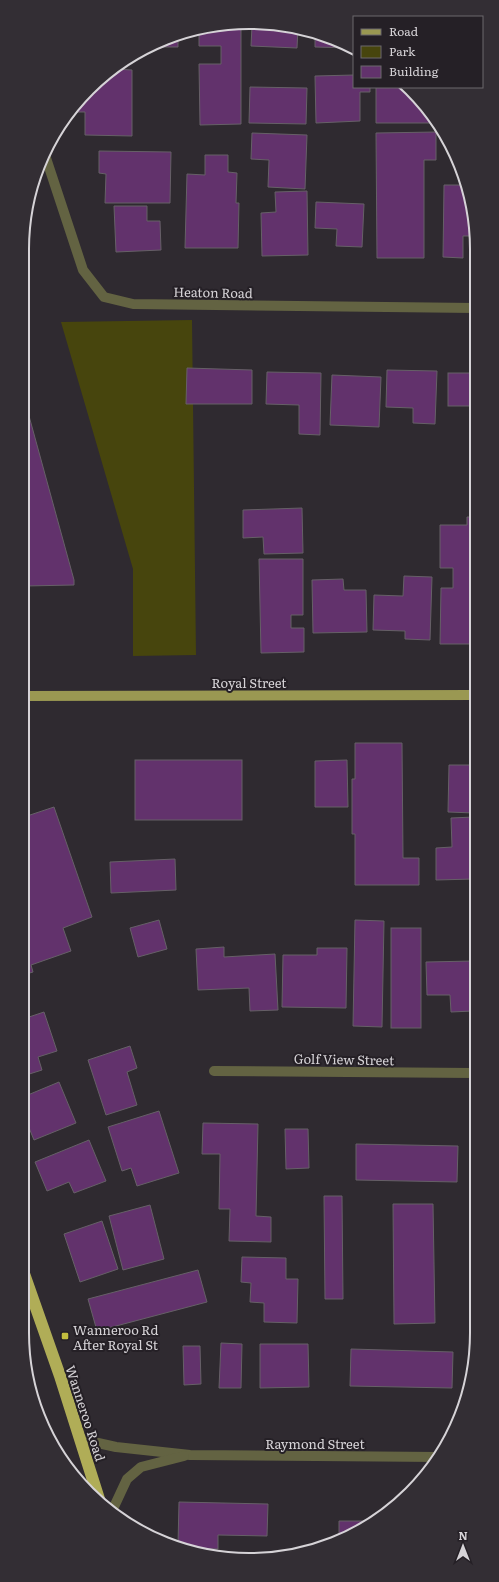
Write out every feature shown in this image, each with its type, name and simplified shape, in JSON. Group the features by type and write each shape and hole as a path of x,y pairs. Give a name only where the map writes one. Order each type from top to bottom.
{"highway":[{"name":"Wanneroo Road","path":"29,1289 98,1492"}],"main road":[{"name":"Royal Street","path":"29,696 470,695"}],"street":[{"name":"Heaton Road","path":"47,162 83,270 104,297 133,304 470,308"},
{"name":"Golf View Street","path":"214,1071 470,1073"},
{"name":"Raymond Street","path":"80,1439 116,1447 190,1455 432,1457"},
{"name":"Raymond Street","path":"114,1506 127,1479 141,1468 190,1455"}],"green space":[{"path":"192,320 196,655 133,656 133,569 61,322"}],"building":[{"path":"241,29 241,124 200,125 199,64 221,64 221,46 199,46 199,35"},
{"path":"252,29 264,29 298,34 297,48 251,46"},
{"path":"315,39 338,48 315,47"},
{"path":"178,41 178,47 163,47"},
{"path":"122,69 132,70 132,136 85,135 85,112 77,112 104,84"},
{"path":"353,75 353,88 370,88 370,92 360,92 360,121 316,123 315,76"},
{"path":"250,87 307,88 306,124 249,123"},
{"path":"376,88 399,88 415,104 430,123 376,123"},
{"path":"436,132 436,160 424,160 424,258 377,258 376,133"},
{"path":"252,133 307,135 305,189 268,187 269,160 251,159"},
{"path":"99,151 171,152 170,203 105,203 106,174 99,173"},
{"path":"205,155 228,155 228,172 237,173 236,203 239,203 238,248 185,248 187,174 205,175"},
{"path":"444,185 460,185 466,206 470,236 463,236 463,258 443,257"},
{"path":"307,191 308,255 262,256 261,213 276,212 275,192"},
{"path":"316,202 364,204 362,247 336,246 337,229 315,228"},
{"path":"114,206 147,206 147,221 160,221 161,250 116,252"},
{"path":"187,368 252,370 252,404 186,404"},
{"path":"387,370 437,371 435,424 413,423 413,408 386,407"},
{"path":"267,372 321,373 320,435 299,434 299,405 266,404"},
{"path":"448,373 470,373 470,406 448,406"},
{"path":"332,375 381,377 379,427 330,425"},
{"path":"29,416 74,580 74,585 29,586"},
{"path":"302,508 303,553 264,554 263,537 243,538 243,510"},
{"path":"467,517 470,517 470,644 440,644 441,588 453,588 453,568 440,568 440,525 467,525"},
{"path":"259,559 303,559 303,615 291,615 291,628 304,628 304,652 261,653"},
{"path":"404,576 432,577 430,640 405,639 405,631 373,630 374,595 403,596"},
{"path":"343,579 344,590 366,590 367,632 313,633 312,580"},
{"path":"355,743 402,743 403,858 419,858 419,885 355,885 355,834 352,834 352,779 355,779"},
{"path":"135,760 242,760 242,820 135,820"},
{"path":"347,760 348,807 315,807 315,761"},
{"path":"449,765 470,765 470,813 448,812"},
{"path":"54,807 92,917 63,928 71,951 31,965 33,972 29,973 29,815"},
{"path":"470,817 470,879 436,880 436,848 452,847 451,818"},
{"path":"175,859 176,890 111,893 110,862"},
{"path":"159,920 167,949 138,957 130,928"},
{"path":"355,920 384,921 382,1027 353,1026"},
{"path":"391,928 421,928 421,1028 391,1028"},
{"path":"224,947 224,957 275,954 278,1010 250,1011 249,988 198,990 196,949"},
{"path":"317,948 347,948 346,1008 282,1007 283,955 317,955"},
{"path":"470,961 470,1011 451,1012 450,995 427,995 426,962"},
{"path":"44,1012 57,1051 38,1057 42,1070 29,1074 29,1017"},
{"path":"130,1046 137,1068 127,1072 137,1105 106,1115 88,1060"},
{"path":"59,1082 76,1123 34,1140 29,1128 29,1094"},
{"path":"159,1111 179,1173 137,1186 131,1168 122,1171 108,1127"},
{"path":"203,1123 258,1124 256,1216 271,1217 271,1242 229,1241 230,1209 219,1209 220,1154 202,1154"},
{"path":"285,1129 308,1129 309,1168 286,1169"},
{"path":"89,1140 106,1181 74,1193 69,1182 47,1191 35,1162"},
{"path":"356,1144 458,1146 457,1182 356,1180"},
{"path":"324,1196 342,1196 343,1299 325,1299"},
{"path":"393,1204 433,1204 435,1323 394,1324"},
{"path":"150,1205 164,1259 123,1270 109,1216"},
{"path":"102,1221 118,1269 80,1282 64,1234"},
{"path":"242,1257 286,1258 286,1279 298,1279 297,1323 264,1322 264,1303 250,1302 251,1283 241,1282"},
{"path":"198,1270 207,1302 97,1331 88,1299"},
{"path":"221,1343 242,1344 241,1388 219,1388"},
{"path":"260,1344 308,1344 309,1387 260,1388"},
{"path":"183,1346 200,1346 201,1384 184,1385"},
{"path":"351,1349 453,1352 452,1388 350,1386"},
{"path":"179,1502 268,1504 267,1536 218,1535 218,1549 206,1549 178,1541"},
{"path":"339,1521 363,1521 347,1530 339,1534"}],"place":[{"name":"Wanneroo Rd After Royal St","path":"65,1336"}]}
